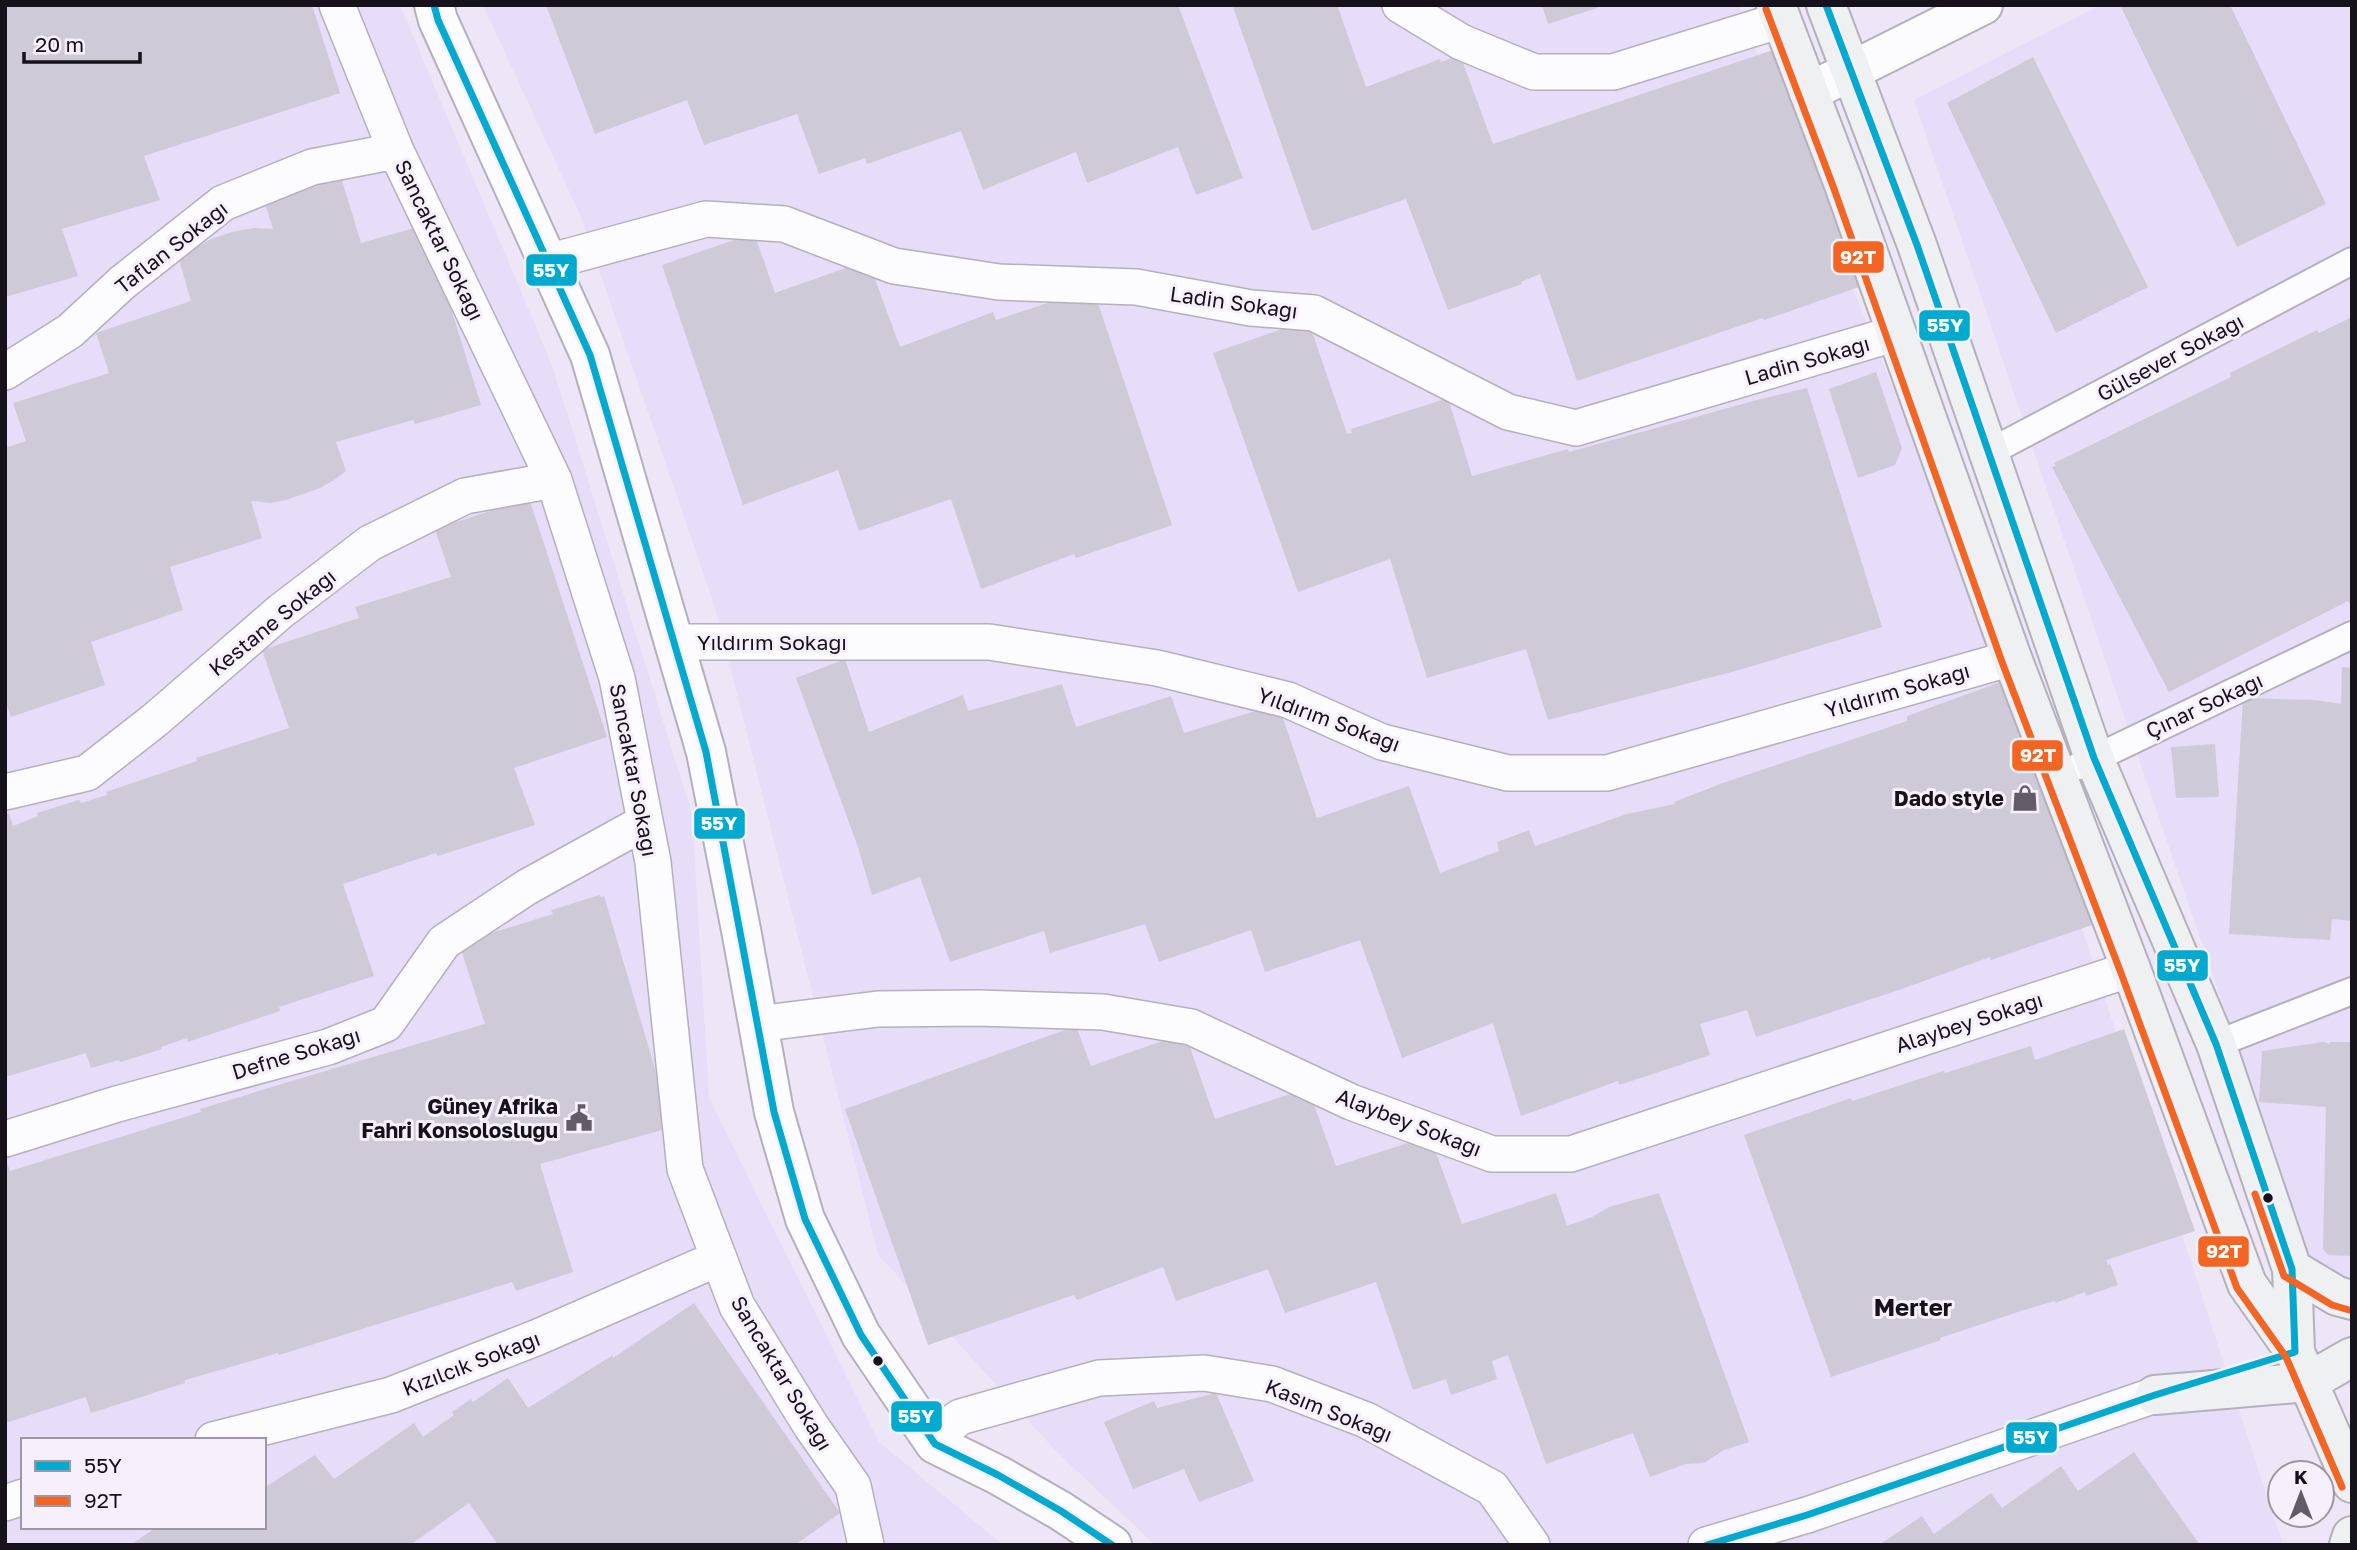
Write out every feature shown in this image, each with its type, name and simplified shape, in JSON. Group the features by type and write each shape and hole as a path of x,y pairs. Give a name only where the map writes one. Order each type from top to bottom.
{"main road":[{"path":"1826,5 1917,245 2094,758 2216,1044 2292,1269 2301,1367"},
{"path":"1779,13 1897,333 2011,658 2131,969 2247,1284 2301,1367 2352,1483"},
{"path":"2292,1269 2337,1296 2352,1300"},
{"path":"2155,1395 2352,1357"},
{"path":"2349,1545 2352,1536"}],"street":[{"name":"Sancaktar Sokağı","path":"337,5 396,151 554,480 617,678 653,862 685,1169 737,1306 811,1426 853,1486 866,1545"},
{"path":"434,5 438,20 590,355 706,752 774,1112 805,1219 861,1335 935,1444 998,1475 1061,1511 1112,1545"},
{"path":"1400,5 1461,41 1534,72 1613,72 1779,13"},
{"path":"1809,92 1983,5"},
{"name":"Taflan Sokağı","path":"5,372 70,331 123,282 223,204 312,167 396,151"},
{"name":"Ladin Sokağı","path":"548,261 706,219 784,224 894,266 999,282 1136,287 1251,308 1314,313 1508,412 1576,428 1897,333"},
{"name":"Gülsever Sokağı","path":"1988,453 2352,261"},
{"name":"Kestane Sokağı","path":"5,792 87,773 155,720 281,611 370,543 465,496 554,480"},
{"name":"Çınar Sokağı","path":"2057,777 2352,635"},
{"name":"Yıldırım Sokağı","path":"673,642 989,642 1157,668 1288,700 1382,742 1508,773 1607,773 2011,658"},
{"name":"Defne Sokağı","path":"5,1139 117,1104 328,1047 386,1024 444,942 527,887 645,822"},
{"name":"Alaybey Sokağı","path":"757,1024 878,1009 978,1008 1103,1012 1191,1027 1351,1102 1492,1154 1571,1154 2131,969"},
{"path":"2216,1044 2352,991"},
{"name":"Kızılcık Sokağı","path":"221,1438 391,1395 538,1337 719,1258"},
{"name":"Kasım Sokağı","path":"935,1444 944,1429 960,1417 1099,1378 1204,1373 1272,1384 1366,1420 1492,1488 1532,1545"},
{"path":"1706,1545 1807,1515 2155,1395"}],"shaded area":[{"path":"5,5 400,5 552,365 692,814 709,1098 879,1442 1003,1545 5,1545"},
{"path":"483,5 1738,5 1960,554 2266,1493 2266,1529 2278,1529 2283,1545 1155,1545 1055,1450 878,1254 715,607 581,217"},
{"path":"2101,5 2352,5 2352,1285 2310,1260 1914,100"}],"building":[{"path":"5,5 312,5 340,93 144,156 160,200 62,229 78,276 5,297"},
{"path":"546,5 1178,5 1243,178 1196,195 1178,147 1087,183 1076,152 983,190 961,131 867,164 865,158 819,174 797,114 704,145 687,100 595,134"},
{"path":"1337,5 1366,87 1440,59 1441,62 1460,55 1493,144 1773,50 1859,287 1577,381 1540,274 1521,282 1522,284 1448,310 1406,199 1312,231 1233,7"},
{"path":"1542,5 1596,5 1597,8 1548,24"},
{"path":"2120,5 2230,5 2326,204 2237,247"},
{"path":"2033,57 2148,287 2056,333 1947,103"},
{"path":"341,177 361,243 425,225 481,405 415,424 413,420 336,442 346,471 334,480 286,500 271,503 251,501 262,538 170,567 183,610 91,642 105,685 11,717 5,700 5,448 26,441 13,403 109,373 96,333 191,301 179,260 182,256 211,239 232,232 254,228 273,229 264,200"},
{"path":"754,233 775,293 854,265 869,263 900,347 993,312 996,320 1093,288 1172,525 1076,558 1074,554 981,589 951,499 859,531 838,470 743,505 662,265"},
{"path":"2352,317 2352,608 2348,601 2169,692 2052,467 2056,466 2054,463 2231,377 2230,373 2317,330 2319,333"},
{"path":"1308,320 1347,434 1352,433 1351,429 1448,398 1472,476 1807,388 1882,627 1739,670 1548,720 1526,649 1427,678 1390,559 1298,592 1213,353"},
{"path":"1876,372 1902,448 1895,465 1858,478 1829,389"},
{"path":"529,498 607,737 514,768 535,825 438,856 436,853 343,884 374,976 279,1007 280,1011 188,1042 187,1038 120,1062 119,1060 91,1068 86,1053 5,1077 5,815 9,813 13,826 38,816 37,813 79,800 81,803 107,795 106,792 197,761 196,758 289,728 262,650 359,618 355,607 451,577 435,529"},
{"path":"845,659 869,732 963,695 968,711 1062,684 1076,727 1171,696 1184,733 1278,704 1317,818 1409,786 1440,873 1499,851 1497,842 1529,830 1535,846 1627,814 1675,804 1674,802 1720,784 1907,721 1907,716 2006,680 2092,925 1756,1037 1747,1010 1700,1024 1710,1055 1619,1085 1618,1081 1521,1116 1493,1023 1402,1058 1360,940 1265,972 1251,930 1159,962 1145,924 1050,953 1044,931 950,962 920,877 872,895 858,847 796,678"},
{"path":"2342,667 2352,668 2352,921 2332,919 2330,940 2229,934 2243,698 2315,700 2341,704"},
{"path":"2215,744 2219,797 2176,798 2171,747"},
{"path":"604,896 660,1086 658,1087 669,1128 540,1164 573,1272 516,1291 512,1282 279,1355 278,1353 185,1380 185,1383 91,1413 86,1397 5,1423 5,1158 10,1171 201,1112 200,1109 485,1024 459,943 553,914 551,910"},
{"path":"1076,1026 1091,1066 1185,1033 1215,1119 1308,1088 1336,1166 1430,1136 1462,1224 1556,1193 1567,1226 1592,1217 1609,1207 1659,1193 1749,1442 1724,1450 1704,1463 1686,1464 1650,1477 1633,1433 1546,1464 1508,1355 1492,1361 1497,1379 1451,1395 1446,1379 1413,1390 1376,1282 1285,1313 1268,1269 1176,1301 1163,1267 1077,1300 1074,1295 928,1345 845,1109"},
{"path":"2124,1029 2195,1231 2106,1260 2118,1285 2086,1296 2085,1292 2055,1303 2027,1309 1831,1377 1744,1135 1851,1098 1852,1101 2031,1046 2035,1060"},
{"path":"2323,1042 2352,1042 2352,1256 2328,1255 2323,1249 2326,1107 2259,1102 2262,1051"},
{"path":"694,1303 840,1513 795,1545 498,1545 469,1503 410,1545 133,1543 154,1529 266,1529 266,1487 315,1455 334,1479 414,1423 423,1437 454,1415 452,1412 471,1399 473,1402 508,1378 528,1408 613,1355 613,1358"},
{"path":"1216,1393 1254,1481 1199,1502 1184,1469 1133,1489 1104,1422 1154,1401 1157,1408"},
{"path":"2134,1452 2200,1545 1879,1545 1922,1516 1934,1534 1991,1493 2002,1508 2061,1466 2078,1491"}],"transit line":[{"name":"55Y","path":"434,5 438,20 590,355 706,752 774,1112 805,1219 861,1335 935,1444 998,1475 1061,1511 1112,1545"},
{"name":"55Y","path":"1707,1545 1807,1515 2155,1395 2295,1352 2292,1269 2216,1044 2094,758 1917,245 1826,5"},
{"name":"92T","path":"1766,9 1833,186 2002,662 2121,973 2237,1288 2286,1357 2342,1487"},
{"name":"92T","path":"2255,1194 2284,1276 2332,1305 2349,1310"}],"place":[{"name":"Dado style","path":"2025,798"},
{"name":"Güney Afrika Fahri Konsolosluğu","path":"579,1118"}],"district":[{"name":"Merter","path":"1913,1306"}]}
